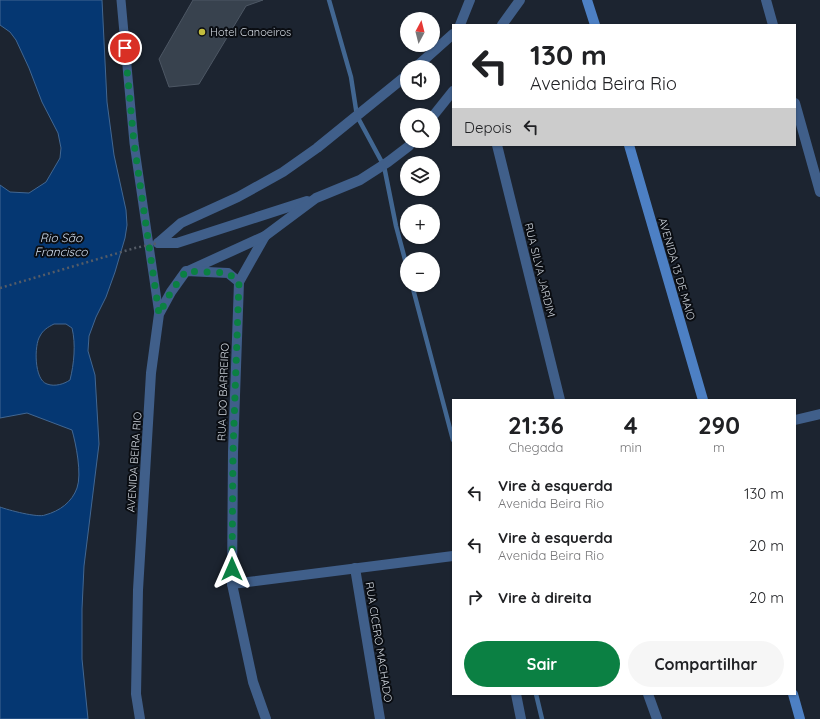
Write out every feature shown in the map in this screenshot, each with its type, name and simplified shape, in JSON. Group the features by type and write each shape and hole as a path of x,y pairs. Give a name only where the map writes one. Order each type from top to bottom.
{"main road":[{"path":"587,0 595,24"},
{"name":"AVENIDA 13 DE MAIO","path":"629,146 703,399"},
{"path":"792,695 800,719"}],"street":[{"path":"460,24 470,0"},
{"path":"503,24 520,0"},
{"path":"766,0 773,24"},
{"path":"424,60 452,35"},
{"path":"158,243 181,223 238,197 283,172 317,148 400,80"},
{"path":"439,108 452,92"},
{"path":"796,107 820,192"},
{"name":"RUA SILVA JARDIM","path":"497,146 560,399"},
{"path":"158,243 177,243 316,198 360,180 404,148"},
{"path":"186,271 265,236 316,198"},
{"name":"RUA DO BARREIRO","path":"265,236 239,282 233,452 232,584 253,682 266,719"},
{"name":"AVENIDA BEIRA RIO","path":"140,719 136,694 138,590 151,373 159,314 171,292 186,271"},
{"path":"186,271 228,273 239,282"},
{"path":"796,420 820,414"},
{"path":"232,584 452,556"},
{"name":"RUA CICERO MACHADO","path":"355,568 380,719"},
{"path":"516,695 521,719"},
{"path":"648,695 657,719"}],"lane":[{"path":"120,0 134,143 159,314"}],"path":[{"path":"0,288 136,248 158,243"}],"water":[{"name":"Rio São Francisco","path":"0,0 102,0 107,102 114,155 126,210 127,225 125,238 115,272 89,336 88,351 95,375 99,444 84,566 82,609 82,659 88,719 0,719 0,507 16,512 41,516 60,508 69,502 75,493 78,482 79,467 72,430 27,413 0,418 0,185 10,192 29,193 46,182 60,158 61,148 58,133 42,102 16,40 10,32 0,25","holes":["54,324 66,324 72,328 74,341 70,380 59,385 47,384 43,381 37,369 36,354 38,340 43,332 50,326"]}],"building":[{"name":"Hotel Canoeiros","path":"193,0 263,0 246,6 199,84 169,87 159,59"}],"waterway":[{"path":"329,0 351,77 357,116 384,166 396,226 403,252"},
{"path":"414,292 452,436"},
{"path":"536,695 542,719"}],"place":[{"name":"Hotel Canoeiros","path":"202,32"}],"route":[{"path":"125,48 134,143 159,314 171,292 186,271 228,273 239,282 233,452 232,569"}]}
